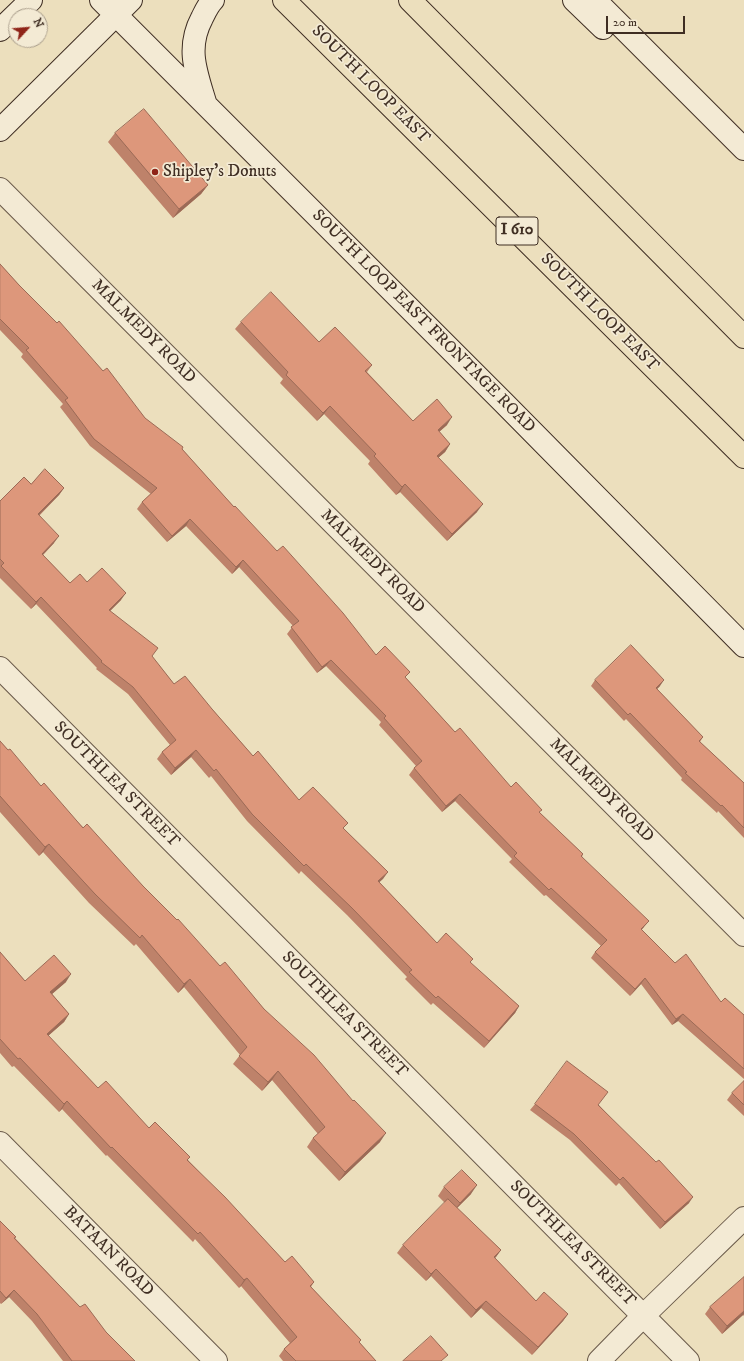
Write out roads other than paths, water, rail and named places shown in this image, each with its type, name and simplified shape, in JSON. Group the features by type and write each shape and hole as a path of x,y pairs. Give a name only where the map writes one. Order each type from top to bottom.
{"highway":[{"path":"410,0 744,337"},
{"name":"SOUTH LOOP EAST","path":"288,3 744,457"}],"street":[{"path":"0,30 31,0"},
{"path":"206,105 193,61 195,31 209,4 213,0"},
{"path":"574,0 600,26 650,56"},
{"path":"595,0 744,149"},
{"path":"0,130 116,5"},
{"name":"SOUTH LOOP EAST FRONTAGE ROAD","path":"116,5 206,105 744,646"},
{"name":"MALMEDY ROAD","path":"0,189 744,935"},
{"name":"SOUTHLEA STREET","path":"0,668 688,1361"},
{"name":"BATAAN ROAD","path":"0,1144 216,1361"},
{"path":"599,1361 744,1218"}],"place":[{"name":"Shipley's Donuts","path":"155,172"}]}
